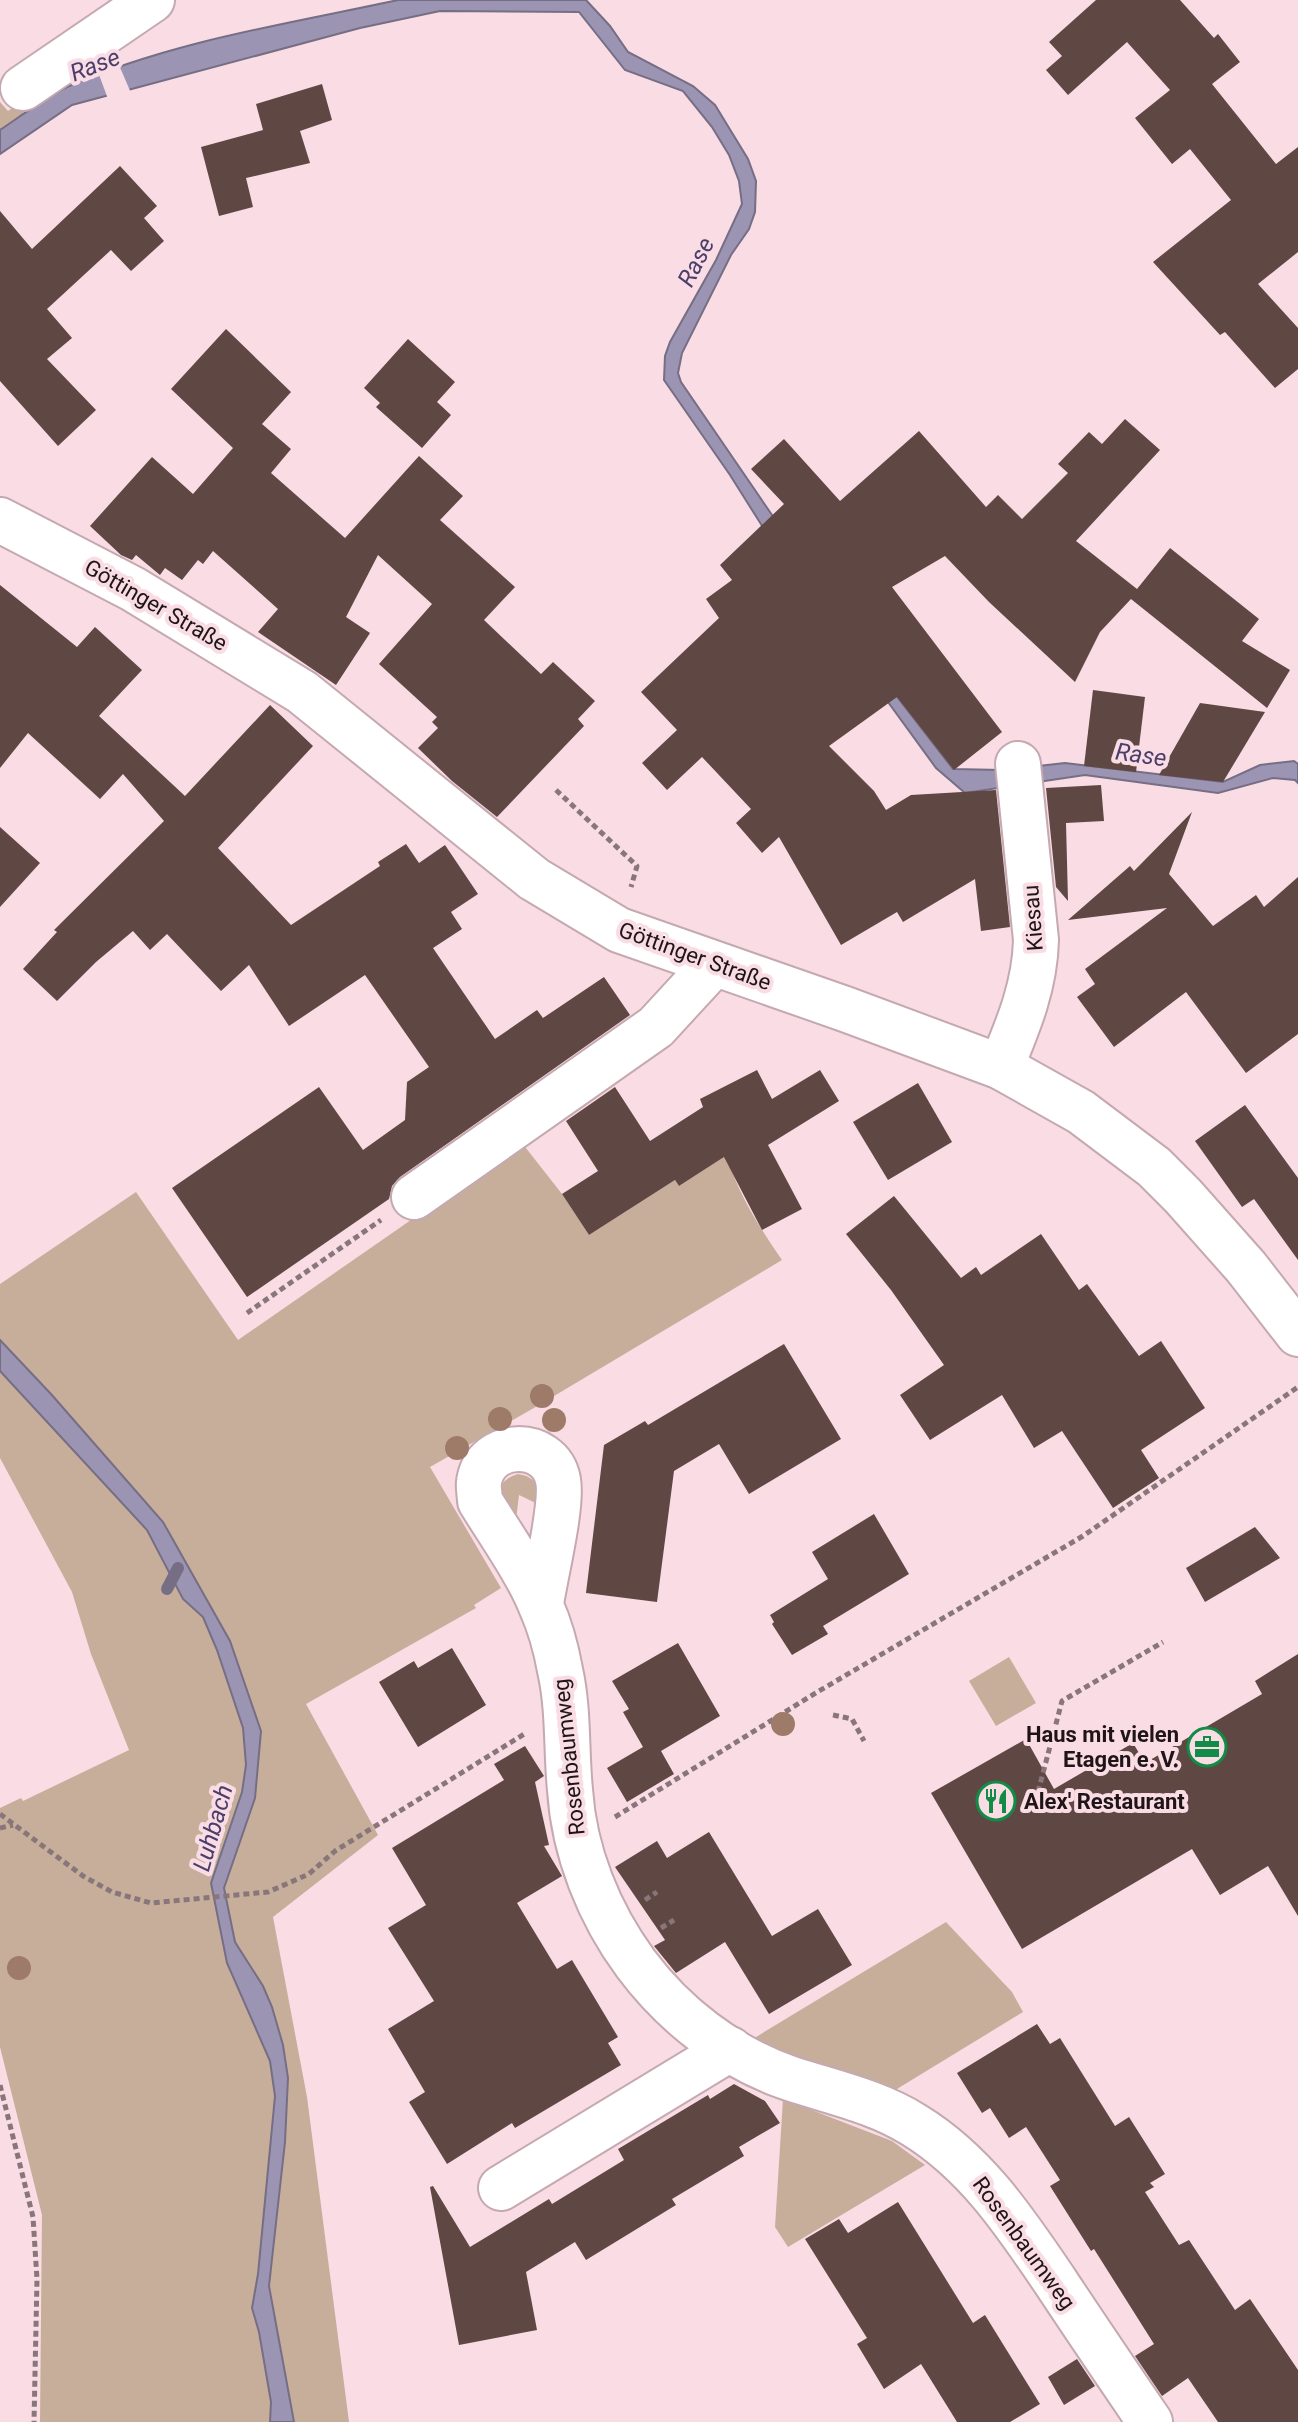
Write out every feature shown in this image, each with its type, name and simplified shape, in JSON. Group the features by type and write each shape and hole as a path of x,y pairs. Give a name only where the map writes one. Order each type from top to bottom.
{"street":[{"path":"23,88 152,0"},
{"name":"Göttinger Straße","path":"0,520 133,589 302,692 534,879 619,930 1001,1067 1081,1112 1154,1167 1246,1267 1298,1334"},
{"name":"Kiesau","path":"1001,1067 1024,1011 1036,963 1020,777"},
{"path":"414,1197 656,1027 714,964"},
{"name":"Rosenbaumweg","path":"541,1604 560,1666 568,1722 570,1792 577,1841 584,1867 602,1906 634,1962 686,2020 753,2063 884,2109 941,2144 997,2198 1150,2422"},
{"path":"501,2188 730,2049"}],"path":[{"path":"556,790 637,866 619,930"},
{"path":"247,1313 414,1197"},
{"path":"577,1841 819,1691 1083,1536 1298,1387"},
{"path":"1038,1792 1062,1701 1163,1642"},
{"path":"833,1715 852,1719 864,1741"},
{"path":"0,1814 83,1876 112,1892 151,1903 268,1892 309,1874 335,1851 542,1723 568,1722"},
{"path":"0,1828 13,1825"},
{"path":"0,2085 33,2217 37,2279 34,2422"}],"shaded area":[{"path":"398,0 586,0 628,52 693,86 715,105 748,159 756,181 755,212 749,229 731,255 682,353 678,373 681,382 891,689 953,769 1002,770 1065,763 1223,782 1260,765 1294,761 1298,764 1298,783 1273,778 1218,793 1085,775 965,793 936,768 776,548 664,380 665,356 670,342 716,260 742,204 739,181 729,155 712,127 683,91 625,70 579,12 440,11 360,28 72,105 0,154 0,130 58,91 107,71 230,35"},
{"path":"0,102 8,111 18,104 24,114 0,130"},
{"path":"522,1143 589,1235 675,1180 679,1186 727,1155 743,1196 782,1260 430,1467 501,1588 474,1605 476,1608 306,1704 378,1835 273,1917 307,2097 349,2422 40,2422 42,2215 0,2047 0,1808 21,1798 23,1801 129,1750 91,1654 72,1592 0,1458 0,1284 136,1192 238,1340"},
{"path":"0,1340 163,1522 230,1641 261,1731 255,1798 224,1888 235,1942 263,1986 272,2007 288,2078 285,2142 269,2286 294,2422 270,2422 271,2402 252,2308 275,2096 270,2061 227,1963 211,1883 242,1792 246,1765 243,1728 203,1617 183,1599 147,1530 0,1371"},
{"path":"518,1474 534,1481 544,1507 519,1495 515,1528 537,1542 534,1554 497,1507 501,1486"},
{"path":"1009,1657 1036,1703 996,1726 969,1681"},
{"path":"946,1922 1012,1992 1023,2012 892,2092 792,2058 751,2040"},
{"path":"783,2099 892,2141 925,2165 788,2247 775,2227"}],"pier":[{"path":"119,65 131,93 108,99 98,72"}],"building":[{"path":"1096,0 1180,0 1214,38 1218,34 1240,62 1212,84 1276,164 1298,147 1298,252 1258,284 1298,328 1298,369 1275,388 1225,332 1220,335 1153,262 1231,200 1190,149 1172,164 1135,118 1170,90 1127,42 1068,95 1046,70 1062,56 1049,42"},
{"path":"322,84 332,120 300,131 310,163 246,178 253,207 219,216 201,147 263,130 256,104"},
{"path":"120,166 157,206 144,218 164,241 131,271 111,250 47,309 72,338 47,359 96,410 58,446 0,381 0,211 32,249"},
{"path":"226,329 291,392 262,424 291,449 271,473 345,538 419,456 463,496 440,520 515,587 484,620 541,674 553,662 595,701 578,719 584,726 497,817 452,781 418,748 438,728 432,722 437,717 379,664 432,604 378,555 346,617 370,633 336,685 258,632 278,609 213,551 203,564 198,560 182,580 165,568 160,575 136,555 132,560 121,555 90,526 152,457 193,494 233,448 171,389"},
{"path":"408,339 455,382 437,402 451,415 422,448 376,407 380,403 364,388"},
{"path":"1125,419 1160,450 1076,541 1137,589 1170,548 1259,619 1242,641 1290,670 1267,708 1131,599 1100,632 1075,682 989,602 945,556 892,587 1002,732 954,770 897,697 829,746 874,791 886,810 911,795 996,790 1010,927 981,931 975,879 903,922 897,912 841,945 779,837 762,853 736,823 751,809 702,757 667,790 642,763 677,730 641,692 719,618 706,599 732,580 720,565 784,504 751,469 784,439 840,501 919,431 986,507 998,495 1022,519 1068,473 1058,464 1089,432 1102,444"},
{"path":"0,585 77,647 95,627 142,670 99,716 185,796 270,705 313,746 218,848 291,925 380,866 378,862 406,844 419,863 445,845 478,894 451,912 462,929 433,948 495,1039 537,1010 543,1018 604,977 630,1015 400,1177 392,1186 389,1199 247,1297 172,1188 319,1087 363,1150 405,1120 407,1082 429,1067 365,975 289,1026 249,965 221,991 167,934 150,950 133,931 57,1001 23,969 57,932 54,930 164,821 123,774 100,799 28,733 0,768"},
{"path":"1093,690 1145,697 1136,772 1084,766"},
{"path":"1200,703 1265,712 1223,782 1159,775"},
{"path":"1101,785 1104,821 1066,823 1068,901 1056,887 1046,788"},
{"path":"1192,812 1169,874 1213,926 1256,895 1264,907 1298,877 1298,1034 1246,1073 1186,992 1114,1047 1077,997 1095,984 1085,969 1167,908 1068,920 1130,866 1134,871"},
{"path":"0,827 40,863 0,907"},
{"path":"757,1070 772,1099 820,1070 839,1101 768,1145 802,1209 762,1230 724,1157 679,1186 675,1180 589,1235 562,1194 598,1171 566,1121 615,1087 650,1141 703,1107 700,1099"},
{"path":"918,1083 952,1142 888,1180 853,1122"},
{"path":"1245,1105 1298,1178 1298,1260 1254,1199 1242,1207 1195,1141"},
{"path":"894,1196 961,1278 976,1267 981,1275 1041,1234 1079,1290 1087,1284 1139,1356 1161,1341 1205,1408 1141,1450 1159,1478 1113,1508 1062,1431 1034,1448 1002,1395 930,1440 900,1395 944,1365 891,1290 846,1234"},
{"path":"784,1344 841,1439 749,1494 719,1444 674,1471 657,1602 586,1593 604,1445 645,1421 648,1425"},
{"path":"874,1514 909,1574 823,1626 828,1634 792,1655 772,1624 770,1615 828,1579 812,1552"},
{"path":"1255,1527 1280,1558 1205,1602 1186,1568"},
{"path":"678,1643 720,1716 661,1751 674,1774 627,1802 607,1768 643,1747 623,1712 629,1709 612,1681"},
{"path":"452,1648 486,1705 418,1747 379,1682 414,1661 418,1668"},
{"path":"1298,1654 1298,1916 1268,1866 1220,1895 1192,1849 1022,1949 931,1793 1026,1739 1054,1789 1133,1743 1145,1763 1262,1694 1255,1681"},
{"path":"525,1746 544,1776 535,1782 549,1845 544,1846 562,1876 517,1903 557,1969 572,1960 618,2037 608,2043 621,2065 515,2128 512,2123 447,2164 409,2102 425,2092 388,2029 434,2001 388,1928 426,1905 392,1848 504,1780 494,1764"},
{"path":"709,1832 772,1936 818,1909 852,1965 769,2014 725,1942 676,1973 654,1946 665,1940 615,1867 657,1841 667,1858"},
{"path":"1037,2024 1050,2044 1060,2038 1115,2126 1129,2117 1165,2174 1150,2183 1154,2187 1145,2192 1179,2245 1189,2240 1235,2310 1250,2299 1298,2370 1298,2422 1218,2422 1188,2378 1162,2396 1135,2356 1154,2344 1050,2186 1060,2180 1026,2127 1009,2138 990,2108 982,2113 957,2073"},
{"path":"734,2084 765,2101 780,2123 739,2147 744,2156 672,2199 676,2205 586,2260 575,2242 526,2272 537,2330 459,2345 430,2187 433,2186 470,2247 549,2199 552,2204 624,2160 618,2149 708,2095 710,2099"},
{"path":"898,2202 973,2323 985,2315 1040,2404 1010,2422 957,2422 921,2364 884,2389 857,2344 867,2338 805,2239 839,2219 848,2233"},
{"path":"1077,2359 1095,2386 1064,2405 1048,2377"}],"waterway":[{"path":"167,1589 178,1568"}],"place":[{"name":"Haus mit vielen Etagen e. V.","path":"1207,1747"},
{"name":"Alex' Restaurant","path":"996,1801"}],"water label":[{"name":"Rase","path":"95,65"},
{"name":"Rase","path":"696,262"},
{"name":"Rase","path":"1141,755"},
{"name":"Luhbach","path":"213,1828"}]}
